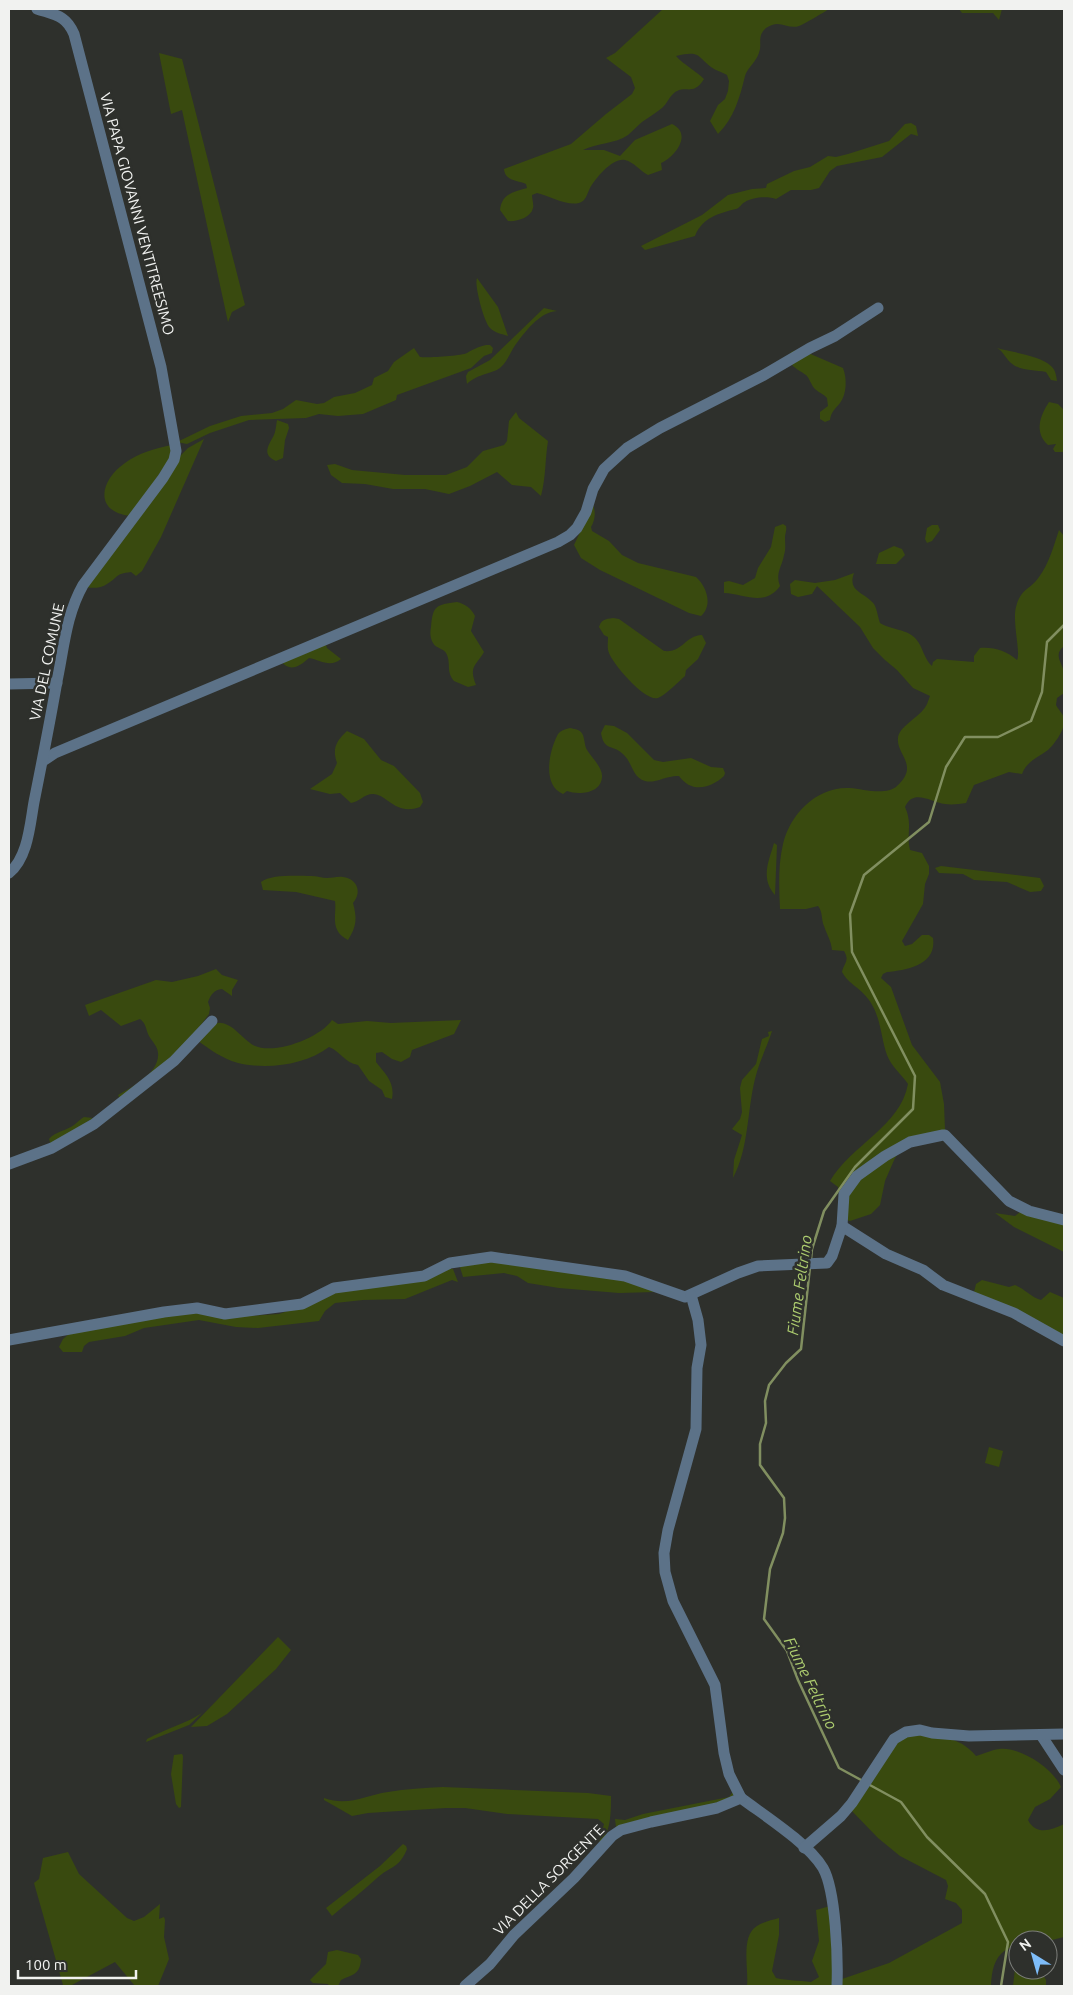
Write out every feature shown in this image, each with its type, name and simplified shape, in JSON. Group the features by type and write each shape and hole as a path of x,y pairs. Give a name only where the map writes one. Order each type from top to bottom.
{"street":[{"name":"VIA PAPA GIOVANNI VENTITREESIMO","path":"37,9 62,17 70,23 74,34 161,367 176,450"},
{"path":"43,761 64,749 558,542 570,535 582,520 593,489 604,468 627,448 660,428 835,336 878,308"},
{"name":"VIA DEL COMUNE","path":"9,873 14,869 26,844 43,761 62,648 74,602 83,586 163,478 174,460 176,450"},
{"path":"9,684 57,684"},
{"path":"9,1164 52,1148 94,1124 174,1060 212,1021"},
{"path":"9,1340 164,1312 197,1308 225,1314 302,1304 334,1288 424,1276 450,1263 491,1257 625,1276 685,1297 758,1266 827,1262 832,1256 842,1226 844,1194 857,1176 910,1142 945,1135 1009,1201 1029,1211 1064,1220"},
{"path":"842,1226 886,1254 923,1270 943,1284 1014,1313 1064,1341"},
{"path":"691,1295 698,1320 701,1345 698,1368 696,1429 664,1553 666,1572 673,1601 715,1685 724,1754 729,1774 741,1798 804,1848 823,1867 828,1879 833,1908 837,1986"},
{"path":"804,1848 841,1816 852,1803 894,1739 906,1732 920,1730 968,1736 1064,1734"},
{"path":"1041,1735 1064,1770"},
{"name":"VIA DELLA SORGENTE","path":"465,1986 490,1964 514,1935 574,1878 612,1836 621,1830 717,1808 741,1798"}],"green space":[{"path":"663,9 828,9 799,26 791,27 775,24 763,31 759,53 746,73 736,107 724,128 718,134 710,121 718,105 725,99 728,91 729,81 727,75 710,66 696,54 676,56 704,79 700,84 696,88 674,93 662,108 623,138 583,150 604,150 620,156 635,140 672,124 681,133 680,145 672,156 661,163 662,170 648,175 631,163 620,160 610,165 600,174 585,199 581,202 569,203 537,193 532,195 532,211 526,217 515,221 508,221 500,210 503,200 509,194 527,188 526,184 509,178 504,169 571,144 632,94 635,88 631,77 606,58 615,53"},
{"path":"959,9 1002,9 999,20 993,13 962,13"},
{"path":"159,53 182,59 245,305 232,312 228,322 182,110 171,114"},
{"path":"911,123 916,126 918,136 911,134 882,157 837,166 830,171 819,188 791,190 776,199 765,197 752,199 737,208 712,217 702,225 695,236 645,250 641,246 702,215 728,195 752,189 766,188 767,184 794,171 810,167 828,156 836,157 889,141 905,124"},
{"path":"477,278 498,307 508,336 490,328 482,311 476,282"},
{"path":"544,308 557,311 544,315 532,324 501,367 471,380 467,384 466,376 468,372 490,360"},
{"path":"490,345 493,348 492,353 484,356 471,368 397,395 396,400 363,414 338,416 319,414 306,418 249,420 210,433 187,444 177,442 210,426 241,416 272,413 283,409 296,400 317,404 324,403 334,397 355,393 372,385 374,378 388,371 394,362 414,348 420,357 436,357 464,354"},
{"path":"997,348 1034,357 1047,363 1056,373 1057,381 1051,380 1046,372 1015,366"},
{"path":"799,349 843,368 846,381 844,395 832,413 830,420 825,422 820,419 820,412 828,406 827,398 815,389 806,375 791,363 791,352"},
{"path":"1049,402 1058,404 1064,410 1064,452 1055,452 1053,449 1056,444 1048,445 1041,435 1041,418"},
{"path":"516,412 519,418 548,441 541,496 531,487 512,485 497,472 449,494 425,489 393,489 365,484 342,483 331,475 327,465 335,464 352,470 405,475 446,475 467,467 483,451 504,445 507,441 509,421"},
{"path":"277,420 288,424 289,428 285,440 283,458 276,461 269,456 267,450 275,433"},
{"path":"204,439 161,537 142,571 136,576 131,572 117,576 102,587 83,587 176,460 188,448"},
{"path":"172,445 170,458 131,516 119,513 111,508 106,502 104,494 110,478 117,470 130,459 141,454"},
{"path":"593,505 595,513 591,527 592,531 609,541 622,555 638,563 696,577 706,591 708,601 705,612 701,616 689,613 600,570 581,558 574,545"},
{"path":"783,524 786,526 785,551 779,574 780,586 768,596 761,598 724,593 724,582 729,581 743,585 755,578 758,568 771,547 775,527"},
{"path":"932,525 938,525 940,530 932,541 927,543 925,539 927,528"},
{"path":"1059,530 1064,536 1064,646 1059,652 1059,659 1065,680 1064,693 1057,698 1056,705 1063,716 1064,722 1059,736 1048,750 1030,763 1022,774 1009,772 974,785 966,803 945,804 917,797 908,801 905,807 909,819 910,850 922,853 929,866 929,874 925,884 923,904 902,941 905,946 912,944 922,935 929,935 933,938 933,947 930,954 919,964 903,970 887,972 881,978 891,987 912,1045 940,1082 944,1104 945,1130 904,1146 895,1158 885,1181 880,1205 871,1214 850,1221 847,1220 838,1187 830,1181 850,1156 886,1124 896,1112 908,1084 889,1059 877,1015 871,1003 842,972 847,960 846,954 844,951 832,950 818,906 806,909 780,909 779,876 781,852 792,822 807,804 816,797 838,789 887,791 897,786 904,779 907,766 898,744 899,734 920,713 930,696 913,688 873,648 860,627 817,586 812,594 798,597 791,594 790,584 795,580 815,583 835,580 854,573 852,579 855,588 874,604 880,623 913,636 932,666 933,662 937,659 974,662 974,656 980,648 1000,650 1017,660 1016,607 1020,596 1043,572"},
{"path":"894,546 902,549 905,555 896,564 876,564 879,553"},
{"path":"457,602 468,607 475,616 471,631 484,652 473,670 476,685 468,687 454,681 450,674 446,653 434,645 430,631 433,614 437,607"},
{"path":"619,619 664,651 680,647 696,636 702,635 706,643 698,659 686,670 685,676 669,691 658,698 652,698 630,681 609,653 608,637 604,635 599,627 604,620"},
{"path":"325,642 327,648 341,659 333,663 325,663 309,658 295,667 288,667 281,661"},
{"path":"605,725 614,726 627,733 654,760 663,762 691,758 711,767 723,768 724,776 713,784 701,787 689,785 679,776 649,782 645,781 638,777 624,755 604,743 601,733"},
{"path":"570,728 581,732 587,750 602,774 601,783 598,787 588,792 577,793 567,791 563,794 556,790 550,776 550,759 554,743 559,733"},
{"path":"347,731 364,739 381,760 394,766 420,793 423,802 420,807 404,809 392,804 383,797 373,794 351,803 340,793 330,794 310,789 332,774 337,763 336,746 340,738"},
{"path":"774,843 777,845 775,895 770,889 767,876 768,863"},
{"path":"941,866 1040,878 1044,886 1041,891 1030,892 1007,882 974,880 963,874 939,873 935,868"},
{"path":"278,877 343,877 355,883 358,891 353,903 355,922 348,940 338,932 336,927 335,901 296,892 263,890 261,882 265,879"},
{"path":"216,969 222,975 238,980 232,990 232,996 222,989 213,993 208,1002 209,1014 191,1038 174,1056 120,1099 118,1095 144,1078 155,1067 157,1049 149,1036 144,1022 140,1019 121,1026 101,1010 89,1016 85,1005 156,980 172,982 198,976"},
{"path":"332,1020 338,1024 367,1021 391,1023 461,1020 454,1034 412,1050 410,1057 401,1062 392,1059 382,1052 376,1053 376,1062 391,1083 392,1099 385,1097 382,1090 369,1081 358,1065 353,1064 329,1047 297,1062 261,1066 238,1063 227,1059 197,1040 211,1026 221,1023 234,1029 253,1045 262,1048 284,1047 307,1039 326,1027"},
{"path":"772,1031 755,1079 745,1142 733,1178 734,1160 742,1135 732,1129 740,1119 742,1112 740,1088 742,1080 756,1064 762,1039 769,1036 768,1032"},
{"path":"84,1117 93,1118 51,1145 49,1139 52,1136 71,1127"},
{"path":"1020,1212 1064,1221 1064,1252 1014,1227 995,1213 1015,1216"},
{"path":"480,1259 620,1276 655,1292 619,1293 559,1288 528,1283 517,1276 504,1273 463,1277 459,1264"},
{"path":"448,1268 453,1269 458,1282 452,1280 405,1299 335,1303 325,1311 319,1321 258,1328 236,1327 199,1320 144,1328 125,1336 89,1342 84,1346 82,1352 63,1352 59,1347 63,1339 69,1334 193,1311 249,1316 279,1314 308,1304 329,1293"},
{"path":"982,1280 1009,1287 1015,1285 1041,1300 1050,1292 1064,1298 1064,1338 973,1296 976,1284"},
{"path":"989,1447 1003,1451 999,1467 985,1463"},
{"path":"278,1637 291,1650 276,1669 227,1714 207,1726 191,1727"},
{"path":"202,1713 189,1725 146,1742 147,1739"},
{"path":"912,1732 939,1736 955,1740 976,1756 999,1749 1016,1751 1043,1766 1057,1780 1061,1787 1050,1799 1035,1807 1028,1820 1031,1825 1040,1830 1049,1830 1064,1824 1064,1937 1058,1938 1058,1930 1008,1930 1008,1949 1000,1955 994,1966 991,1986 839,1986 839,1980 889,1963 962,1923 962,1910 956,1903 945,1899 948,1886 946,1880 900,1856 878,1838 849,1808 898,1739"},
{"path":"182,1754 181,1807 179,1808 176,1804 171,1774 174,1755"},
{"path":"443,1787 588,1793 611,1796 608,1829 606,1836 598,1847 604,1824 598,1819 507,1814 465,1808 368,1813 352,1816 324,1800 324,1798 349,1801 380,1793"},
{"path":"734,1793 732,1799 616,1827 615,1819 625,1820 643,1814 729,1797"},
{"path":"403,1844 407,1849 401,1860 332,1916 326,1908 380,1866"},
{"path":"68,1852 79,1874 127,1918 134,1921 144,1917 160,1904 159,1919 164,1917 165,1920 164,1937 169,1959 158,1986 135,1986 115,1962 70,1986 61,1986 63,1985 34,1883 39,1879 43,1858"},
{"path":"830,1906 836,1986 747,1986 746,1954 749,1937 757,1926 779,1918 779,1935 772,1971 776,1978 811,1982 819,1977 812,1961 819,1941 816,1910"},
{"path":"337,1950 358,1955 361,1959 357,1971 341,1980 338,1986 313,1983 310,1980 326,1964 328,1952"},
{"path":"1014,1980 1046,1980 1046,1986 1013,1986"}],"waterway":[{"name":"Fiume Feltrino","path":"811,1259 812,1249 824,1211 855,1167 913,1109 915,1076 852,952 850,914 864,875 929,822 946,767 965,737 998,737 1031,721 1042,692 1047,642 1064,625"},
{"name":"Fiume Feltrino","path":"810,1267 801,1349 786,1363 769,1385 765,1401 766,1423 760,1444 760,1465 784,1498 785,1518 783,1533 770,1569 764,1619 787,1651 798,1680 839,1768 863,1781"},
{"name":"Fiume Feltrino","path":"868,1784 901,1802 927,1837 985,1894 1008,1942 1001,1986"}]}
